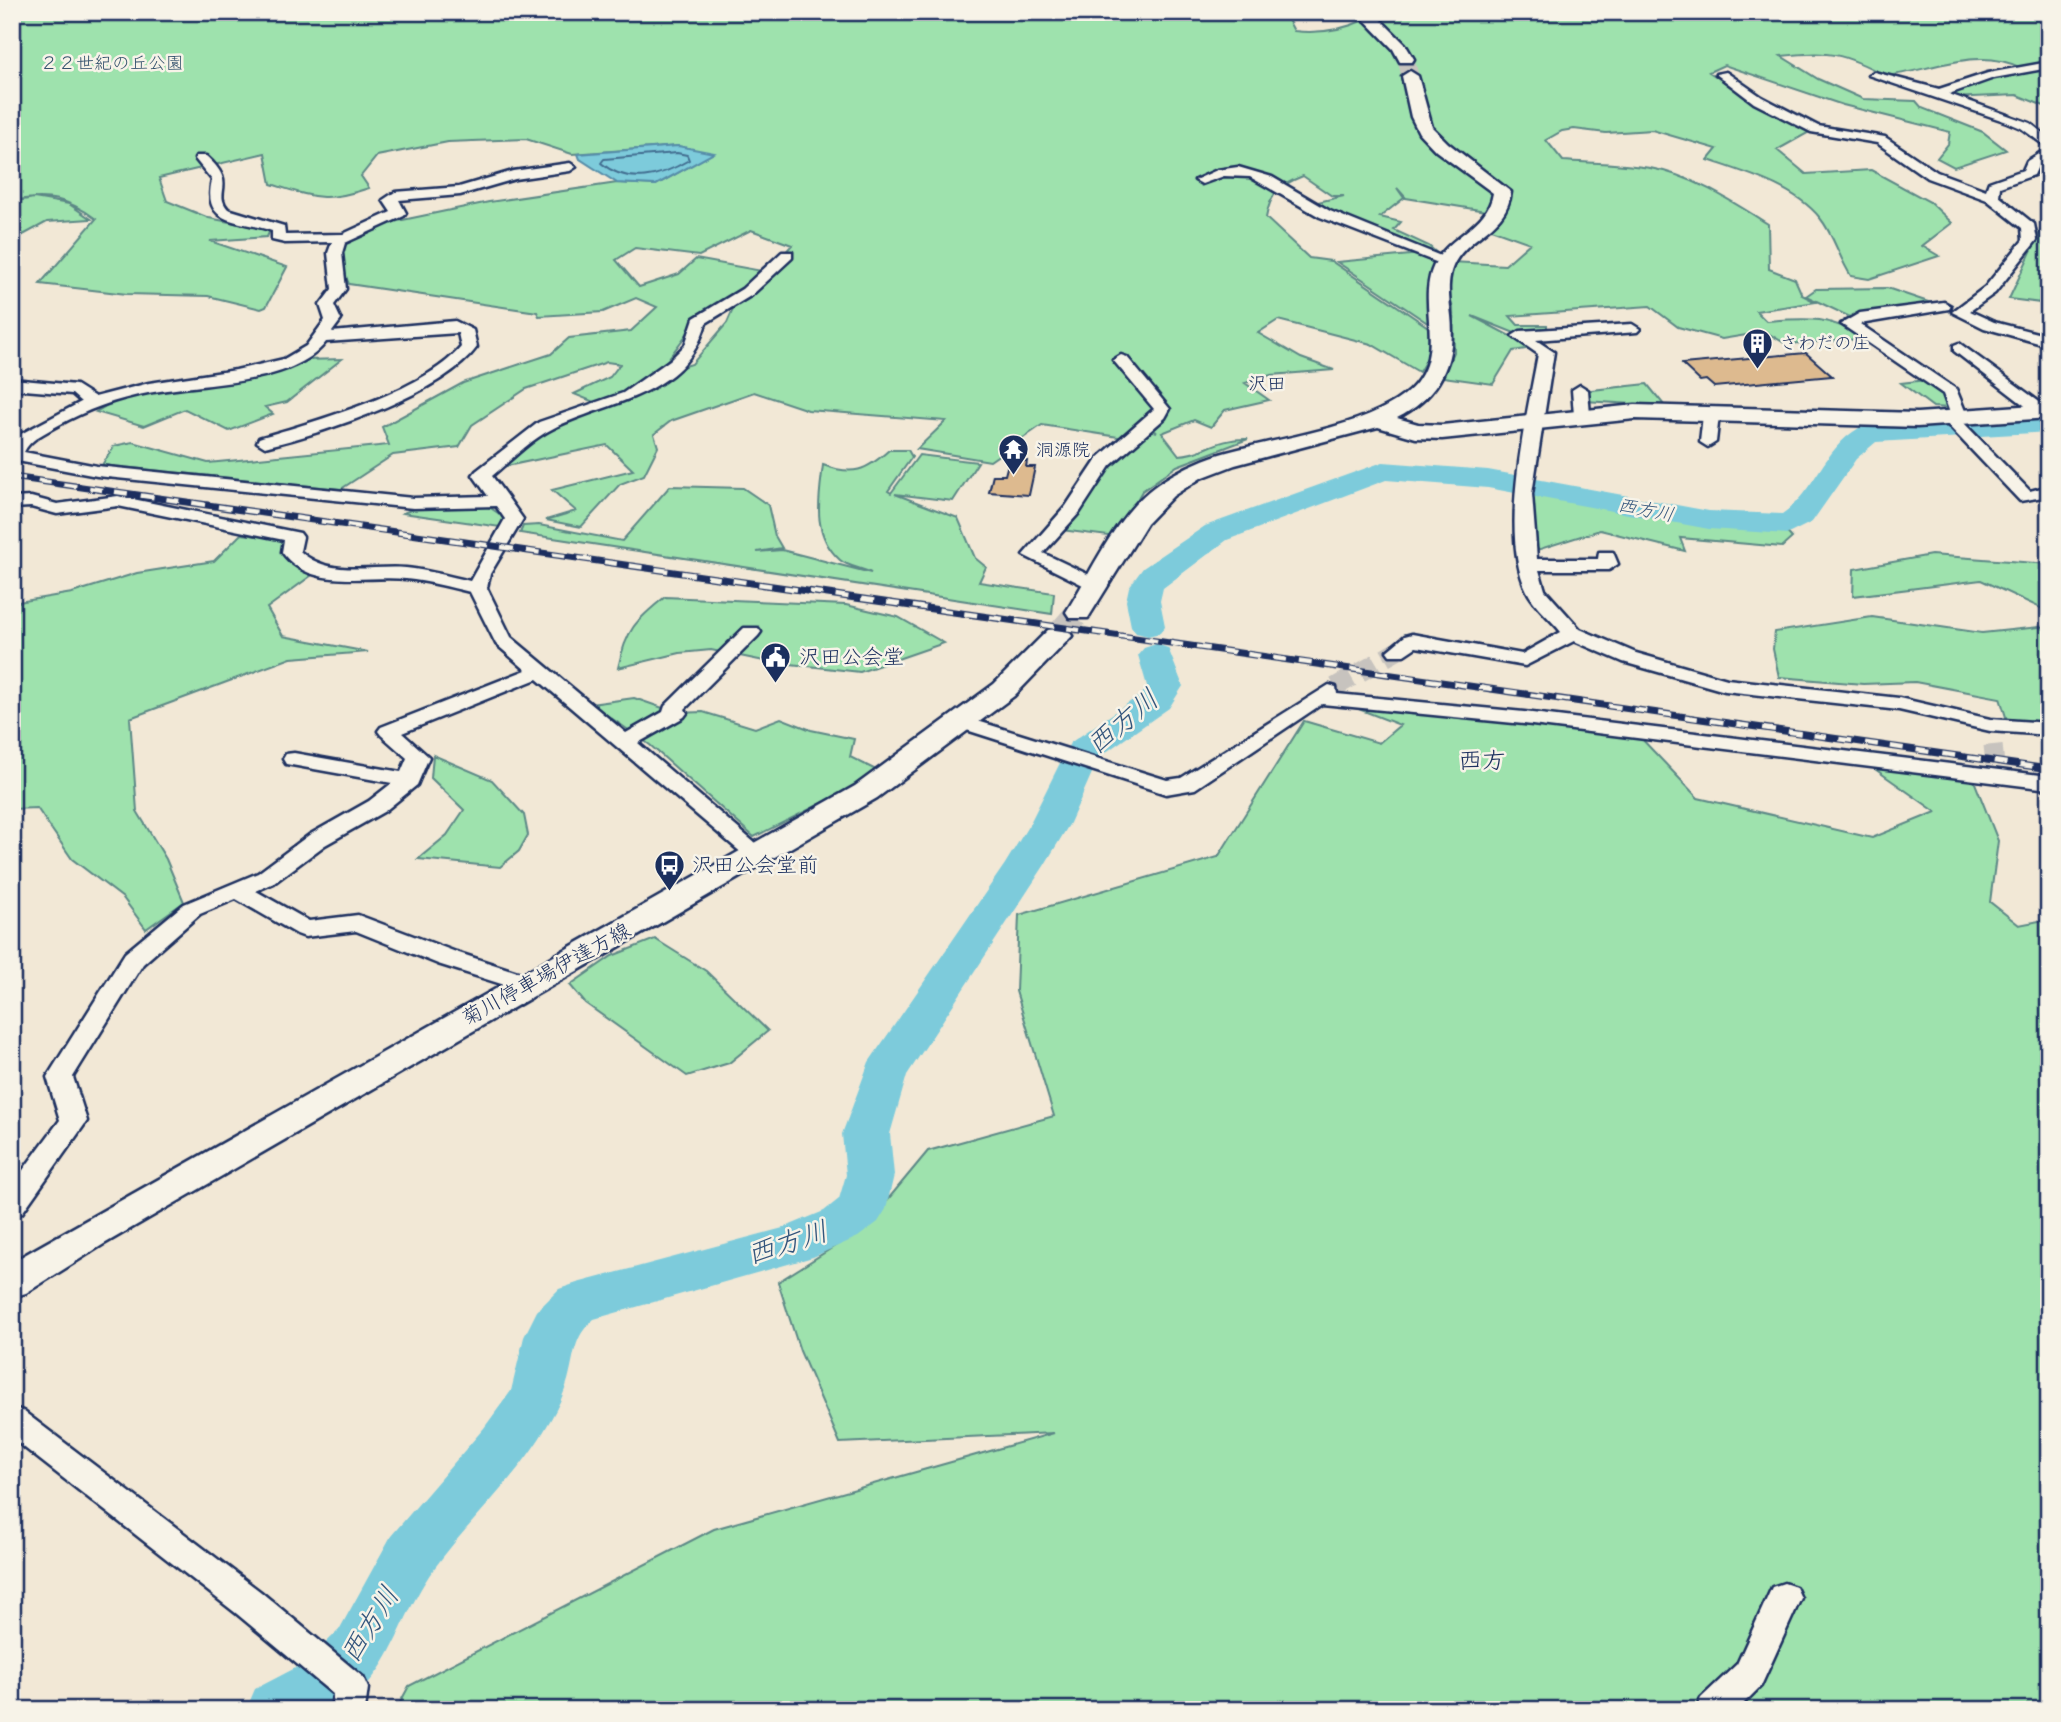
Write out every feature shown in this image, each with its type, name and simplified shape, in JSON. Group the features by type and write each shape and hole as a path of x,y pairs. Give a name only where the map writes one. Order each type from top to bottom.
{"main road":[{"path":"1364,12 1400,47 1424,128 1442,146 1502,192 1503,202 1494,214 1453,251 1446,261"},
{"name":"菊川停車場伊達方線","path":"12,1282 90,1234 866,792 1004,690 1068,624 1097,586 1143,510 1166,489 1200,470 1246,452 1329,434 1377,419 1414,399 1440,361 1440,280 1446,261"},
{"path":"1377,419 1416,431 1442,432 1582,415 1635,412 1959,424 2046,412"}],"street":[{"path":"1940,93 1964,78 2049,65"},
{"path":"1722,74 1748,94 1815,129 1877,138 1932,175 1992,197 2029,227 2030,240 1990,290 1959,312 1989,325 2049,341"},
{"path":"1874,75 1940,93 1954,102 1992,112 2038,131 2049,145"},
{"path":"1992,197 1994,185 2029,172 2032,164 2049,152"},
{"path":"201,159 215,171 219,180 213,194 215,202 227,215 272,225 279,229 277,237 285,239 343,238 399,213 390,200 395,196 460,191 513,175 570,167"},
{"path":"1202,180 1218,172 1234,171 1267,177 1322,213 1446,261"},
{"path":"343,238 335,253 339,289 327,305 333,320 321,338 301,358 223,377 161,385 92,402 74,409 30,435 16,447 13,456 97,471 413,503 501,501"},
{"path":"758,855 503,640 478,588 481,574 513,519 482,475 545,426 629,396 676,363 692,346 699,321 747,292 787,255"},
{"path":"1944,306 1860,318 1849,324 1950,392 1959,424 2026,497 2049,491"},
{"path":"265,442 324,424 397,395 440,372 462,357 469,347 465,330 455,326 321,338"},
{"path":"1632,328 1520,336 1546,352 1524,486 1528,565 1536,591 1573,633 1630,658 1725,685 1899,704 2049,783"},
{"path":"1959,348 2046,412"},
{"path":"1097,586 1031,555 1062,518 1074,508 1081,493 1104,462 1159,415 1162,408 1121,360"},
{"path":"12,384 76,390 92,402"},
{"path":"1580,390 1582,415"},
{"path":"1708,442 1712,415"},
{"path":"12,503 31,502 57,509 118,501 295,537 291,552 299,563 321,572 405,573 478,588"},
{"path":"1528,565 1609,564 1605,556"},
{"path":"623,743 673,707 751,632"},
{"path":"1397,651 1412,640 1525,660 1573,633"},
{"path":"12,1206 74,1121 61,1077 135,958 192,909 266,878 317,840 377,806 409,780 418,757 388,731 538,672"},
{"path":"961,722 1166,787 1186,784 1327,692 1549,721 1994,753 2049,729"},
{"path":"673,707 704,696"},
{"path":"294,759 409,780"},
{"path":"238,890 305,929 358,923 447,958 527,984"},
{"path":"12,1420 324,1665 349,1699"},
{"path":"1713,1710 1749,1675 1784,1598"}],"green space":[{"name":"２２世紀の丘公園","path":"12,12 1291,12 1286,16 1294,31 1313,32 1357,23 1366,19 1367,12 2049,12 2049,108 2017,95 1950,98 1949,92 2021,68 2005,62 1988,59 1954,62 1886,76 1858,62 1835,55 1781,56 1818,79 1863,99 1916,101 1922,108 1983,132 2006,150 1954,167 1937,158 1948,144 1950,132 1843,105 1724,65 1709,72 1770,111 1815,129 1777,150 1806,174 1871,170 1930,202 1952,223 1922,246 1939,256 1869,279 1851,276 1825,225 1809,207 1797,197 1768,182 1708,160 1717,149 1652,130 1606,133 1574,129 1562,131 1546,140 1563,161 1629,165 1666,172 1712,190 1768,224 1769,269 1795,279 1802,295 1816,302 1756,311 1766,321 1806,319 1829,322 1864,339 1786,344 1761,329 1765,332 1722,339 1678,327 1650,306 1510,316 1518,325 1547,325 1547,332 1517,334 1472,316 1533,348 1513,351 1493,384 1443,377 1454,352 1453,308 1447,291 1452,262 1505,265 1530,243 1488,228 1498,213 1406,198 1397,188 1404,198 1380,217 1401,222 1394,230 1429,246 1439,255 1348,223 1309,204 1344,196 1332,196 1303,176 1288,183 1273,196 1266,218 1309,258 1331,261 1431,329 1429,355 1419,372 1371,344 1278,320 1258,333 1301,358 1334,370 1271,375 1245,383 1269,400 1225,410 1211,427 1194,420 1162,433 1179,455 1227,441 1248,439 1177,466 1142,491 1116,537 1053,529 1105,461 1147,429 1157,432 1148,427 1131,439 1042,425 990,461 917,449 946,421 808,410 754,392 671,421 654,434 658,447 644,475 620,484 581,527 546,520 576,511 552,490 633,470 607,445 497,468 550,426 634,397 666,372 692,364 727,323 737,300 699,318 659,371 625,395 601,405 574,394 610,377 620,364 607,362 526,389 472,425 459,447 393,455 341,489 102,465 114,446 133,442 208,463 389,445 382,427 463,383 551,354 569,338 631,331 657,307 636,298 603,312 539,316 537,312 349,284 340,264 344,240 393,222 489,202 617,183 656,185 711,154 678,146 572,154 526,139 448,142 377,156 361,176 369,188 330,197 310,195 271,184 265,153 159,178 167,201 209,218 270,230 267,237 210,241 287,267 266,307 261,309 208,296 127,294 40,284 96,219 76,206 57,200 36,198 12,201","holes":["751,230 792,245 767,272 696,259 679,274 639,287 616,260 635,248 699,256"]},
{"path":"34,198 69,204 91,219 47,222 12,241 12,202"},
{"path":"2049,226 2049,304 2009,299 2041,230"},
{"path":"1421,254 1440,262 1432,326 1337,262"},
{"path":"1887,288 1937,305 1852,318 1806,296 1816,289"},
{"path":"342,359 287,402 265,407 273,414 229,431 185,409 144,426 96,412 124,395 302,360"},
{"path":"1926,380 1948,397 1950,408 1933,407 1901,383"},
{"path":"1647,384 1665,406 1585,401 1583,391"},
{"path":"889,450 908,450 912,457 888,491 891,493 919,455 978,462 953,501 895,494 958,518 975,558 986,567 979,582 1054,593 1052,614 520,533 523,526 539,525 622,541 670,486 743,488 768,505 775,536 782,548 757,552 782,550 871,573 840,560 825,539 819,516 823,465 843,470 859,470"},
{"path":"1532,494 1600,502 1710,523 1784,529 1792,538 1782,547 1680,538 1685,551 1600,530 1537,550"},
{"path":"486,505 504,517 500,527 403,513 416,508"},
{"path":"241,534 285,539 288,560 312,575 267,608 283,636 368,652 291,658 130,718 137,811 166,859 184,902 146,929 123,898 72,859 37,808 12,809 12,603 72,593 137,573 214,561"},
{"path":"1931,555 2049,564 2049,612 1981,580 1853,596 1854,569"},
{"path":"665,597 846,605 898,617 944,643 860,672 764,661 711,650 680,653 618,668 624,644 633,627"},
{"path":"1872,617 1982,633 2049,626 2049,723 2007,720 2000,698 1915,682 1863,684 1779,677 1773,649 1775,632"},
{"path":"634,698 677,713 703,712 755,728 781,718 811,730 854,739 850,757 882,773 754,837 650,745 591,704"},
{"path":"1333,699 1639,736 1698,798 1872,838 1936,812 1872,767 1973,778 1998,841 1990,902 2019,925 2049,919 2049,1710 396,1710 409,1686 714,1529 1054,1433 840,1443 800,1351 778,1282 865,1227 928,1151 1054,1116 1016,991 1019,915 1218,857 1304,721 1379,743 1400,725"},
{"path":"433,755 492,780 524,815 528,835 519,851 500,867 418,859 447,835 464,810 431,778"},
{"path":"655,939 706,971 768,1031 729,1063 687,1076 585,1003 570,985 612,956"}],"water":[{"path":"678,146 714,153 656,185 617,183 580,159 578,154"}],"building":[{"name":"さわだの庄","path":"1806,353 1832,376 1714,387 1706,380 1700,381 1682,364"},
{"name":"洞源院","path":"1009,460 1027,461 1026,467 1035,467 1029,495 989,492 993,475 1005,475"}],"waterway":[{"name":"西方川","path":"1148,626 1143,601 1146,587 1155,575 1216,533 1383,471 1488,479 1709,520 1788,524 1801,516 1811,505 1845,453 1869,434 2049,423"},
{"name":"西方川","path":"277,1710 326,1684 361,1649 411,1554 504,1445 531,1405 542,1376 550,1337 564,1314 577,1303 795,1244 841,1224 861,1209 870,1175 866,1134 885,1073 1024,866 1050,823 1083,751 1156,700 1165,686 1156,655"}],"tunnel":[{"path":"1406,59 1410,76"},
{"path":"1058,636 1079,612"},
{"path":"1335,687 1397,651"},
{"path":"1993,745 1995,764"}],"railway":[{"path":"12,477 2049,769"}],"place":[{"name":"さわだの庄","path":"1757,370"},
{"name":"洞源院","path":"1013,477"},
{"name":"沢田公会堂","path":"776,684"},
{"name":"沢田公会堂前","path":"669,892"}],"district":[{"name":"沢田","path":"1267,383"},
{"name":"西方","path":"1482,760"}]}
